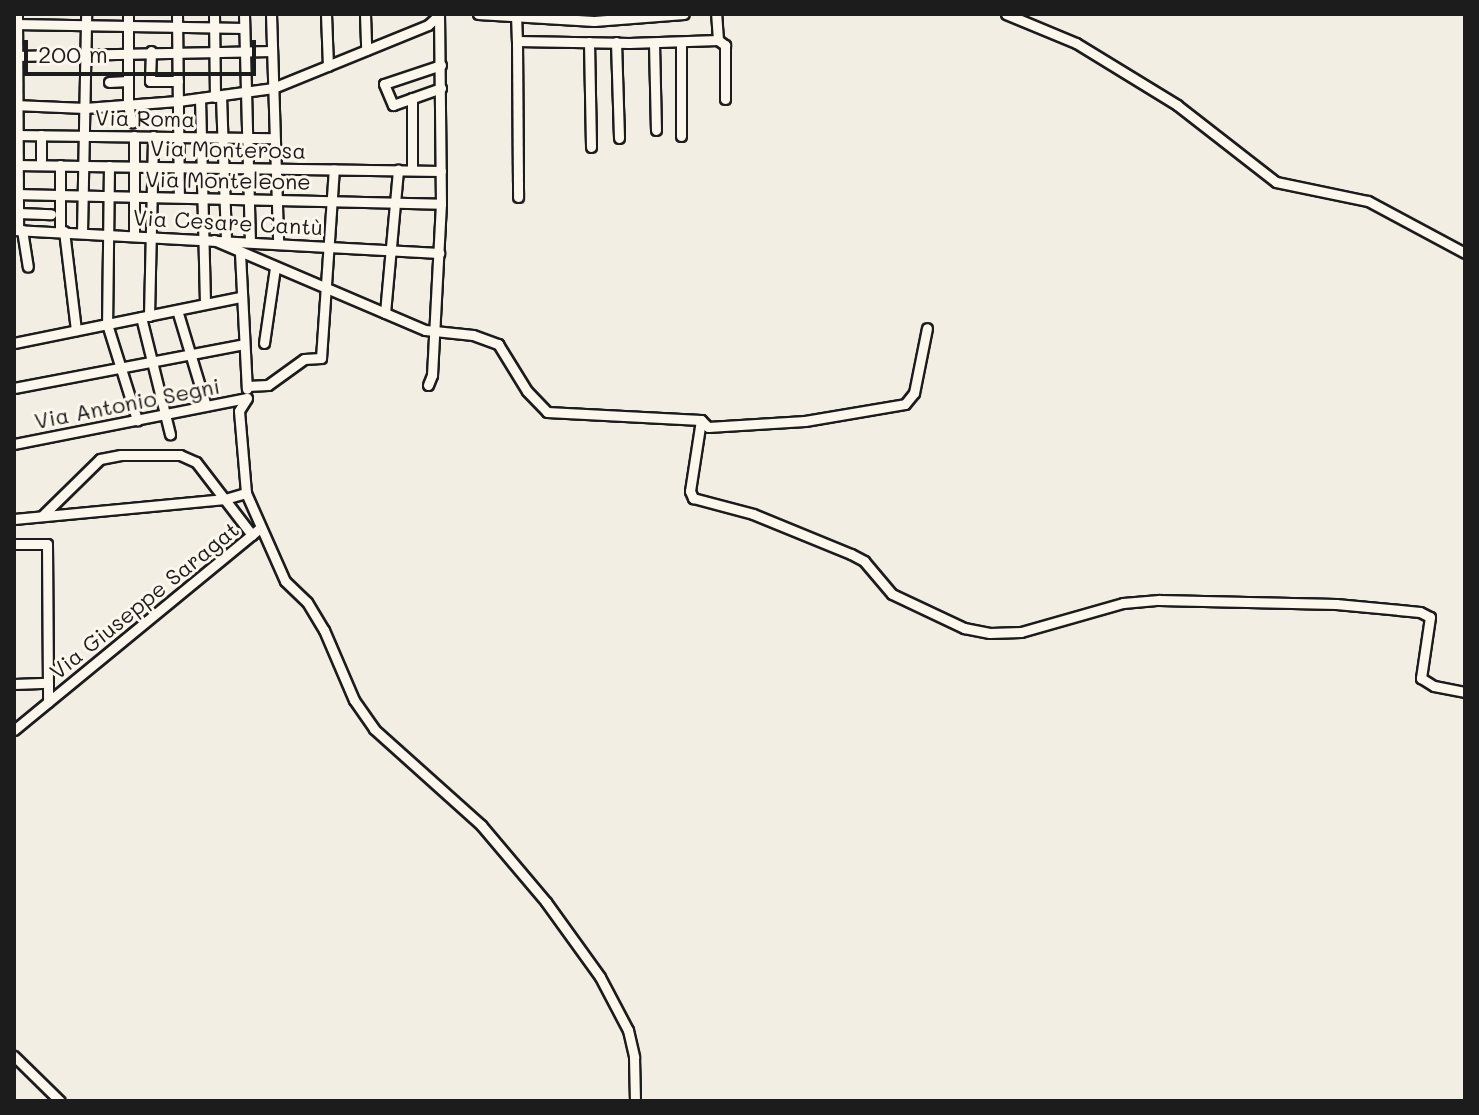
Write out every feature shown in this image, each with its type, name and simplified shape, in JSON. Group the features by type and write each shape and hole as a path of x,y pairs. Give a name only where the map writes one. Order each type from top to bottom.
{"street":[{"path":"128,14 128,105 132,123"},
{"path":"177,14 179,197"},
{"path":"214,14 226,240"},
{"path":"244,14 250,241"},
{"path":"271,14 278,243"},
{"path":"326,14 328,66"},
{"path":"365,14 366,50"},
{"path":"16,105 85,108 178,101 273,88 428,25 441,14"},
{"path":"428,385 432,375 441,204 441,14"},
{"path":"478,14 581,17 677,15"},
{"path":"716,14 718,40"},
{"path":"1006,14 1076,43 1177,105 1276,182 1368,201 1465,253"},
{"path":"516,15 518,197"},
{"path":"82,232 86,20"},
{"path":"28,267 18,230 16,194 16,21 86,20 128,27 244,28"},
{"path":"517,41 654,43 718,40 725,45 725,99"},
{"path":"589,42 591,147"},
{"path":"616,42 619,138"},
{"path":"681,42 681,136"},
{"path":"654,43 656,130"},
{"path":"16,56 177,50 272,51"},
{"path":"151,51 150,81 178,81"},
{"path":"441,65 384,84 393,105 441,88"},
{"path":"109,82 128,81"},
{"path":"200,98 205,303"},
{"path":"412,98 412,170"},
{"name":"Via Roma","path":"15,135 84,135 106,131 134,136 274,138"},
{"path":"41,135 41,160"},
{"path":"134,136 134,235"},
{"path":"153,136 153,235 145,316 170,434"},
{"name":"Via Monterosa","path":"16,165 441,171"},
{"path":"60,165 62,231 76,330"},
{"path":"109,166 107,324 137,420"},
{"path":"247,386 268,385 304,359 321,358 334,169"},
{"path":"385,313 398,170"},
{"name":"Via Monteleone","path":"16,194 332,199 441,204"},
{"path":"18,213 51,214"},
{"name":"Via Cesare Cantù","path":"18,230 439,253"},
{"path":"214,240 385,313 435,331 473,335 498,344 527,391 547,412 701,420 708,427 805,421 905,404 914,393 927,328"},
{"path":"240,253 247,398 239,411 246,493 256,531"},
{"path":"264,343 275,268"},
{"path":"14,343 241,297"},
{"path":"177,310 206,406"},
{"path":"14,388 244,344"},
{"name":"Via Antonio Segni","path":"14,444 247,398"},
{"path":"701,420 690,491 693,498 766,518 791,527 805,538 851,554 864,561 892,594 964,628 990,633 1021,632 1123,603 1159,600 1336,604 1420,612 1430,617 1421,678 1434,686 1465,692"},
{"path":"42,516 108,456 189,457 256,531 285,581 307,602 324,630 354,700 374,729 481,825 546,902 616,1002 634,1057 635,1101"},
{"path":"14,519 225,499 246,493"},
{"name":"Via Giuseppe Saragat","path":"14,730 256,531"},
{"path":"14,544 47,544 48,702"},
{"path":"14,684 48,683"},
{"path":"14,1056 60,1101"}]}
